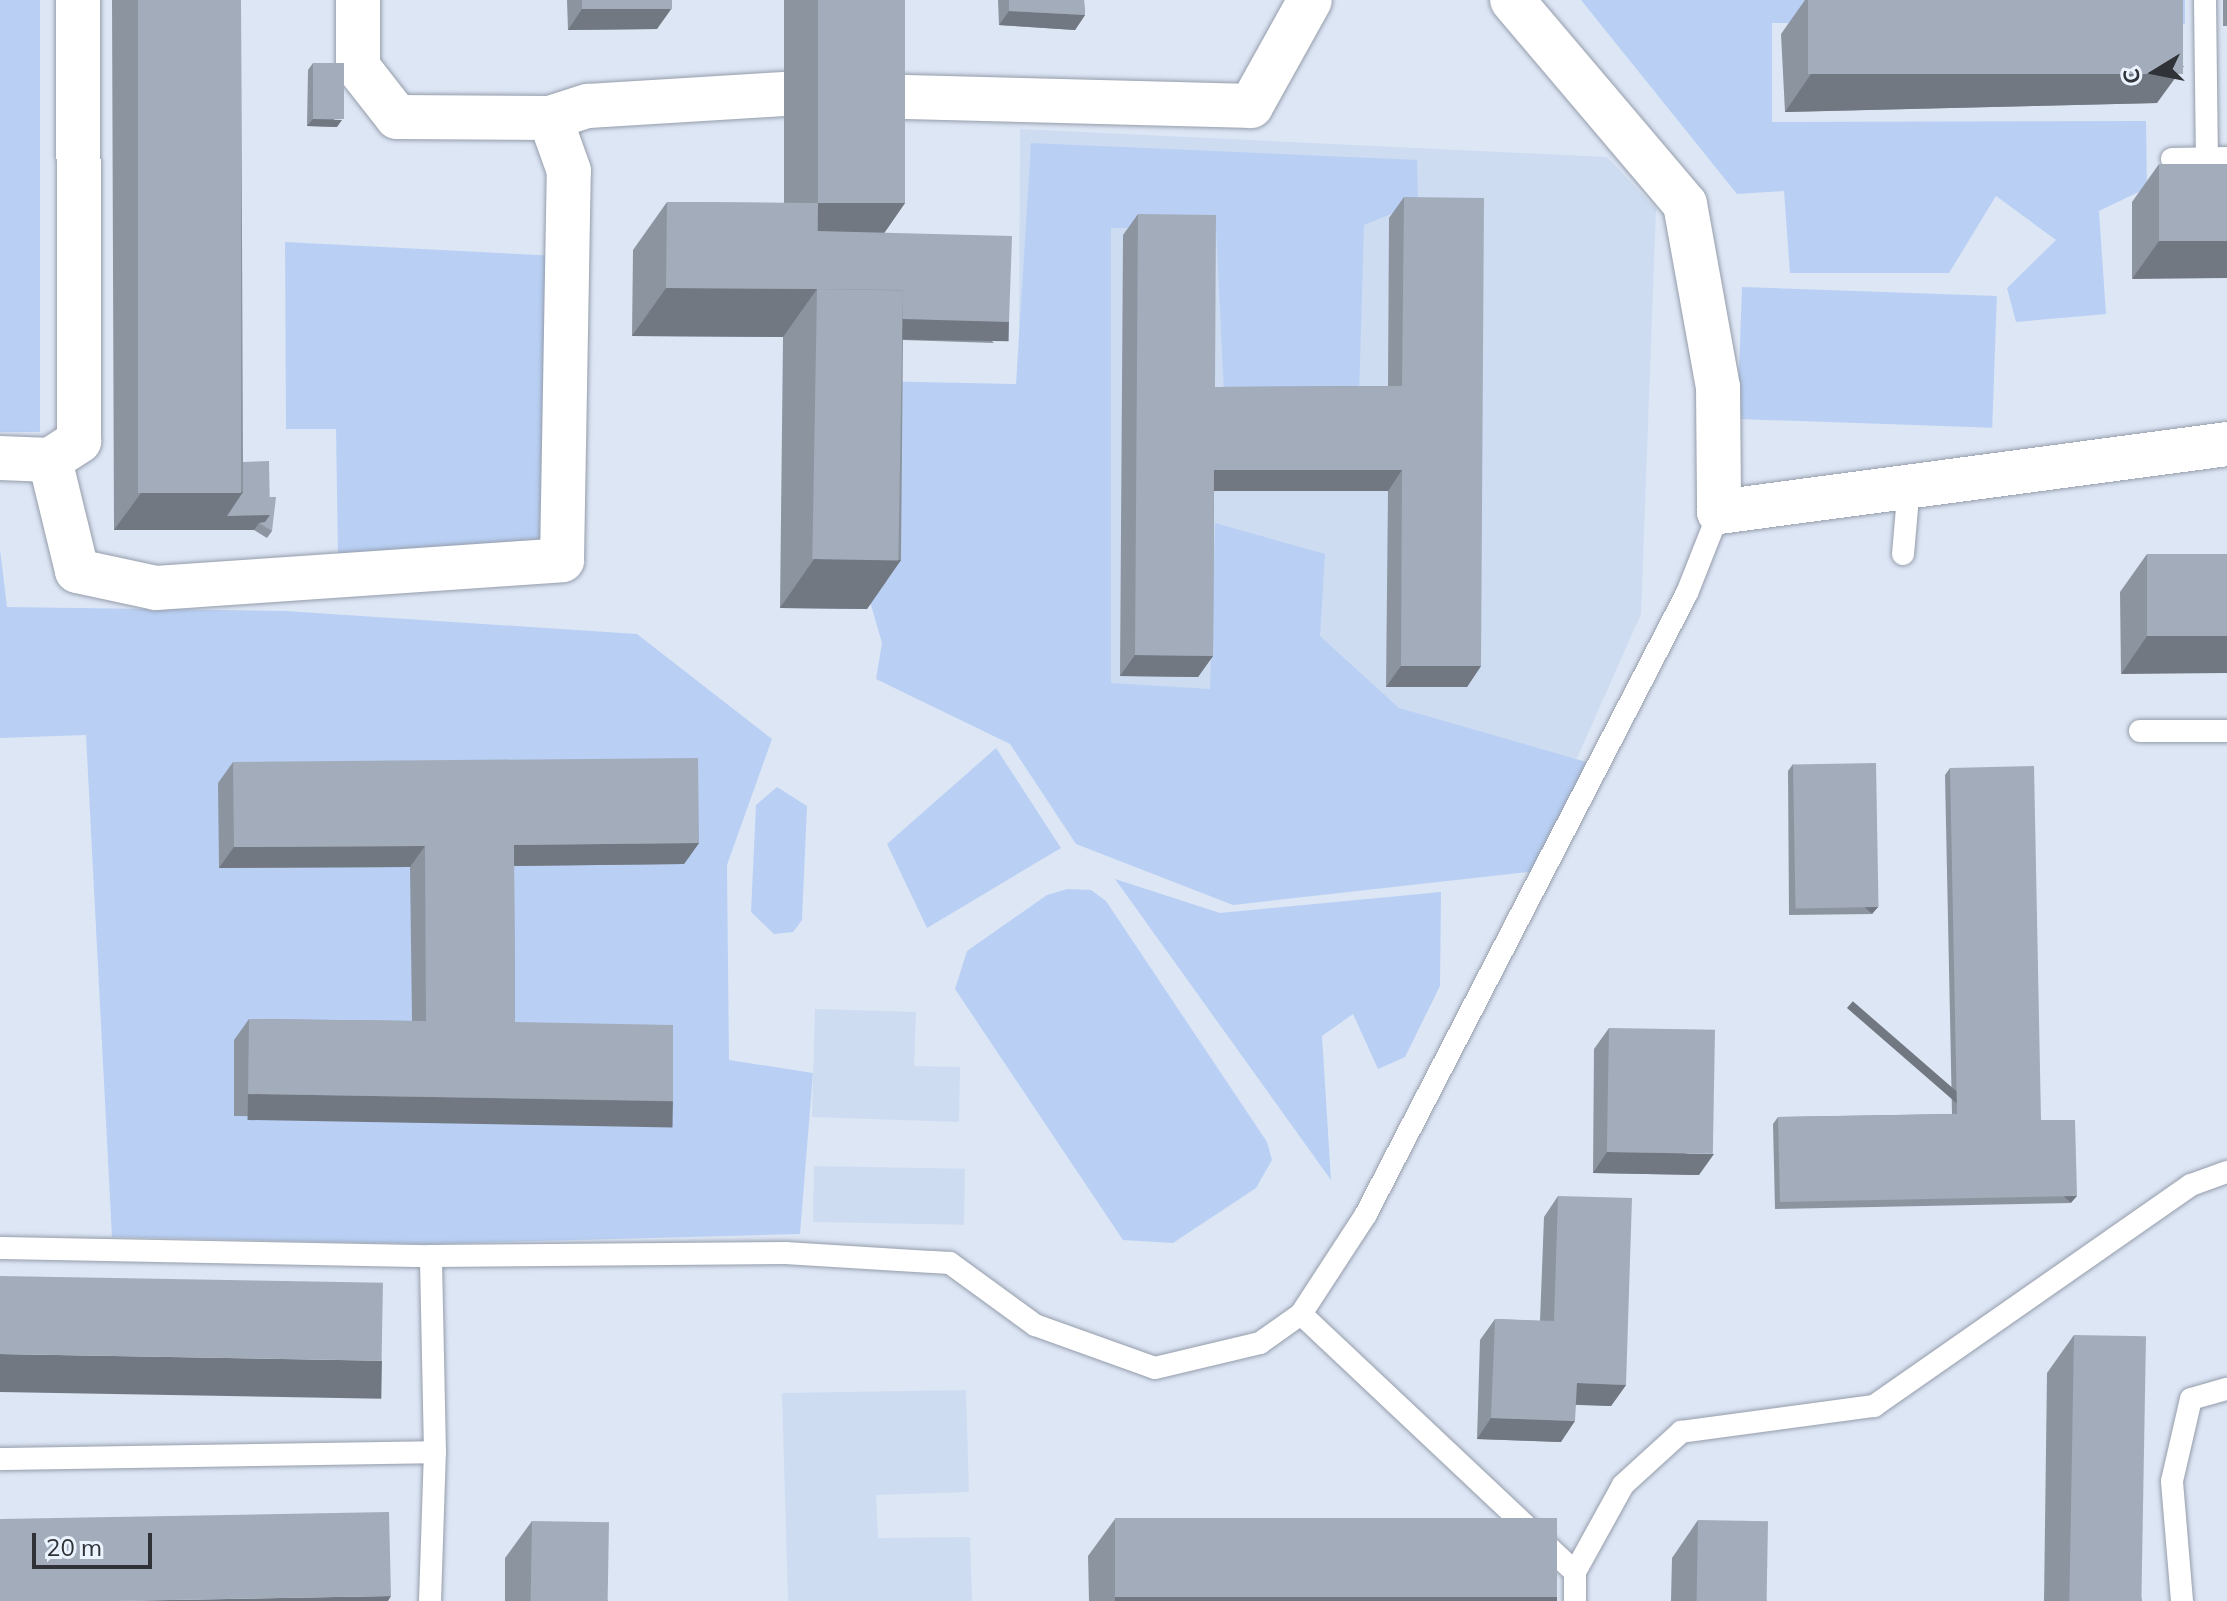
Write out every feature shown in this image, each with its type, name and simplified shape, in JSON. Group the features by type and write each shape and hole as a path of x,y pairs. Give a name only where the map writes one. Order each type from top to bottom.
{"street":[{"path":"0,458 50,460 79,441 78,0"},
{"path":"358,0 358,67 397,117 550,118 588,106 784,94"},
{"path":"871,96 1251,106 1310,0"},
{"path":"1512,0 1685,204 1718,387 1719,512 2227,444"},
{"path":"50,460 77,571 142,585 562,560 569,171 550,118"}],"lane":[{"path":"2172,159 2217,158 2205,0"},
{"path":"1903,554 1909,486"},
{"path":"0,1248 431,1256 785,1253 950,1263 1035,1325 1155,1368 1260,1343 1301,1314 1365,1216 1687,593 1719,512"},
{"path":"2140,731 2227,731"},
{"path":"1575,1601 1575,1572 1623,1485 1681,1432 1874,1406 2191,1185 2227,1172"},
{"path":"430,1601 435,1452 431,1256"},
{"path":"1301,1314 1575,1572"},
{"path":"2182,1601 2172,1481 2191,1399 2227,1389"},
{"path":"0,1459 435,1452"}],"shaded area":[{"path":"0,0 40,0 40,432 0,432"},
{"path":"1581,0 2185,0 2185,24 1772,23 1772,122 2146,121 2147,188 2099,211 2106,314 2016,322 2007,288 2056,240 1996,196 1949,273 1790,273 1784,191 1737,194"},
{"path":"1020,129 1607,157 1656,209 1641,614 1577,758 1046,717 1019,340"},
{"path":"1031,143 1417,160 1418,203 1364,225 1359,398 1224,394 1216,228 1111,228 1111,683 1210,689 1215,523 1325,554 1320,636 1399,708 1597,765 1537,871 1233,905 1076,844 1010,744 876,679 882,643 867,591 869,381 1016,384"},
{"path":"285,242 558,256 548,545 338,557 336,429 286,429"},
{"path":"1742,287 1997,296 1992,428 1737,419"},
{"path":"0,549 7,607 285,611 637,634 772,739 727,865 729,1060 813,1073 800,1234 429,1244 112,1237 86,735 0,738"},
{"path":"996,748 1061,848 927,928 887,844"},
{"path":"777,787 807,806 802,920 793,932 774,934 751,912 756,805"},
{"path":"1115,879 1220,913 1441,892 1440,986 1405,1057 1378,1069 1353,1014 1322,1036 1331,1180"},
{"path":"1067,889 1091,890 1106,901 1267,1142 1272,1160 1256,1188 1173,1243 1123,1240 955,989 967,951 1047,895"},
{"path":"815,1009 916,1012 914,1066 960,1067 959,1122 812,1117"},
{"path":"814,1166 965,1169 964,1225 813,1222"},
{"path":"966,1390 969,1492 876,1495 878,1538 970,1537 972,1601 788,1601 782,1393"}],"building":[{"path":"138,0 241,0 241,493 138,493"},
{"path":"582,0 672,0 672,9 582,9"},
{"path":"818,0 905,0 905,203 818,203"},
{"path":"1009,0 1084,0 1085,15 1009,11"},
{"path":"1808,0 2183,0 2183,74 1808,74"},
{"path":"313,63 344,63 344,119 313,119"},
{"path":"2159,164 2227,164 2227,241 2159,241"},
{"path":"1404,197 1484,198 1481,666 1401,666 1402,470 1214,470 1213,656 1135,655 1138,214 1216,215 1215,387 1402,386"},
{"path":"667,202 818,203 817,289 666,288"},
{"path":"817,231 1012,236 1009,322 903,319 903,290 817,289"},
{"path":"817,289 903,291 898,560 812,559"},
{"path":"269,461 270,515 227,516 243,492 243,462"},
{"path":"269,497 276,497 272,531 259,523 265,522 270,515"},
{"path":"2147,554 2227,554 2227,636 2147,636"},
{"path":"698,758 699,843 514,845 515,1022 673,1025 673,1101 248,1094 249,1019 426,1021 425,846 234,847 233,762"},
{"path":"1876,763 1879,907 1796,908 1793,764"},
{"path":"2034,766 2041,1120 2075,1120 2077,1196 1780,1202 1778,1117 1957,1114 1950,768"},
{"path":"1609,1028 1715,1030 1713,1154 1607,1152"},
{"path":"1558,1196 1632,1198 1626,1385 1577,1383 1575,1421 1491,1418 1495,1319 1554,1321"},
{"path":"0,1276 383,1283 382,1361 0,1354"},
{"path":"2074,1335 2146,1336 2141,1601 2069,1601"},
{"path":"389,1512 391,1596 0,1601 0,1519"},
{"path":"1115,1518 1557,1518 1557,1597 1115,1597"},
{"path":"1698,1520 1768,1521 1767,1601 1697,1601"},
{"path":"532,1521 609,1522 608,1601 531,1601"}]}
